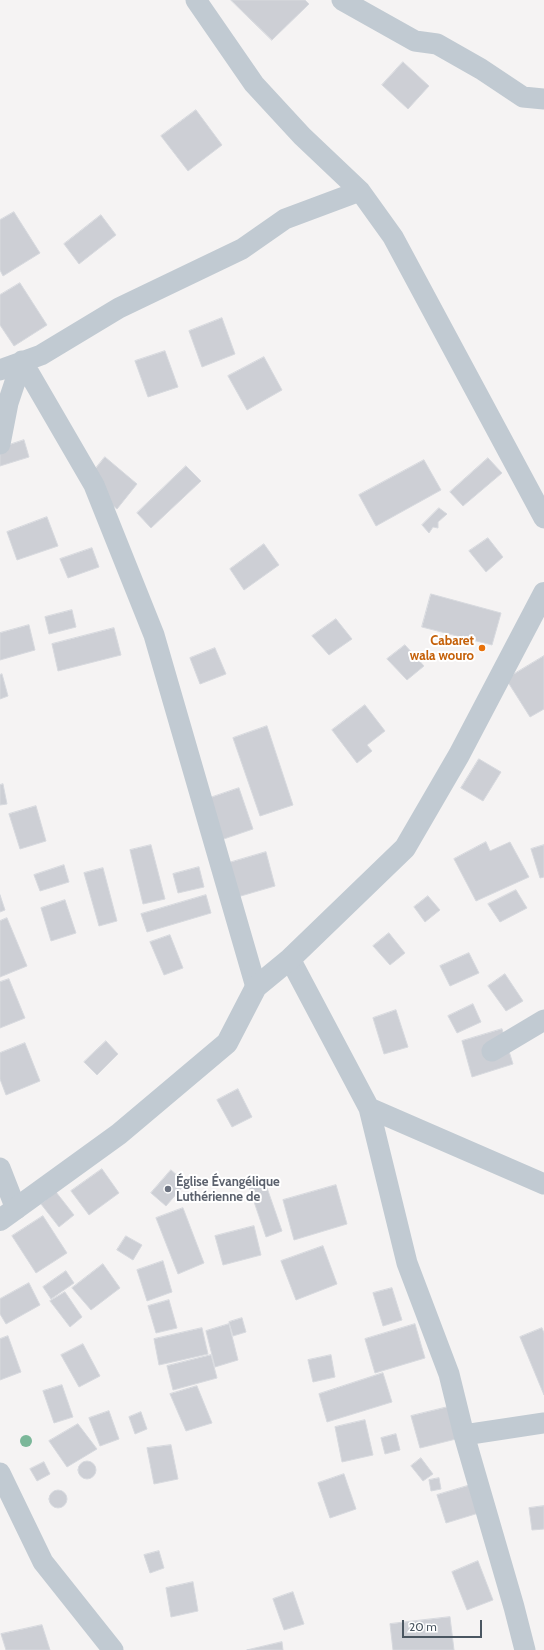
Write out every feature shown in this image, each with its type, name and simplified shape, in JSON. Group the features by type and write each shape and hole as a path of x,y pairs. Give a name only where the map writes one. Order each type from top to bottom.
{"street":[{"path":"196,0 254,84 302,136 360,191 393,237 544,518"},
{"path":"342,0 415,41 437,44 481,69 524,97 544,99"},
{"path":"0,370 41,355 119,308 242,249 286,219 360,191"},
{"path":"0,444 8,403 22,361"},
{"path":"22,361 94,484 154,635 256,987"},
{"path":"0,1168 8,1214 119,1134 227,1043 256,987 290,959 404,848 459,755 544,593"},
{"path":"290,959 369,1108 407,1263 449,1374 464,1435 512,1599 525,1650"},
{"path":"492,1051 544,1020"},
{"path":"369,1108 544,1184"},
{"path":"464,1435 544,1423"},
{"path":"3,1483 43,1562 113,1650"}],"building":[{"path":"231,0 305,0 309,4 272,40"},
{"path":"403,62 429,86 408,109 382,85"},
{"path":"196,110 222,145 188,171 161,136"},
{"path":"14,212 40,253 3,276 0,270 0,220"},
{"path":"101,215 116,235 79,264 64,244"},
{"path":"20,283 47,325 14,346 0,325 0,295"},
{"path":"222,318 235,354 202,367 189,331"},
{"path":"165,351 178,387 148,397 135,361"},
{"path":"264,357 282,390 247,410 228,376"},
{"path":"24,440 29,457 0,466 0,448"},
{"path":"105,457 137,484 117,509 84,483"},
{"path":"488,458 502,473 463,506 450,492"},
{"path":"424,460 441,490 376,526 359,495"},
{"path":"186,466 201,481 151,528 137,513"},
{"path":"439,508 447,514 438,522 438,528 433,527 429,533 422,525"},
{"path":"47,517 58,546 17,560 7,532"},
{"path":"488,538 503,557 486,572 469,551"},
{"path":"264,544 279,565 244,590 230,569"},
{"path":"92,548 99,567 68,578 60,559"},
{"path":"431,594 501,613 492,645 422,627"},
{"path":"72,610 76,627 49,634 45,617"},
{"path":"336,619 352,639 329,655 312,636"},
{"path":"29,625 35,650 0,660 0,633"},
{"path":"114,628 121,655 58,671 52,644"},
{"path":"405,645 424,666 407,680 387,659"},
{"path":"215,648 226,674 200,684 190,658"},
{"path":"544,656 544,709 530,717 506,679"},
{"path":"2,674 8,696 0,699 0,675"},
{"path":"365,705 385,731 367,745 372,751 357,763 332,730"},
{"path":"267,726 293,805 260,816 233,738"},
{"path":"479,759 501,772 483,801 461,788"},
{"path":"3,784 7,804 0,805 0,785"},
{"path":"239,788 253,829 212,843 198,802"},
{"path":"36,806 46,841 20,849 9,814"},
{"path":"486,842 490,851 510,842 529,877 476,901 454,859"},
{"path":"151,845 165,899 143,904 130,850"},
{"path":"544,845 544,877 540,878 531,849"},
{"path":"266,852 275,886 234,898 225,864"},
{"path":"64,865 69,882 40,891 34,875"},
{"path":"199,867 204,887 178,893 173,874"},
{"path":"103,868 117,921 99,926 84,873"},
{"path":"516,890 527,908 500,922 488,904"},
{"path":"0,895 5,910 0,912"},
{"path":"206,895 211,913 147,932 141,914"},
{"path":"428,896 440,910 425,922 414,907"},
{"path":"65,900 76,933 51,941 41,908"},
{"path":"7,918 27,966 0,977 0,921"},
{"path":"389,933 405,953 390,965 373,946"},
{"path":"170,935 183,968 164,975 150,942"},
{"path":"469,953 479,973 450,986 440,966"},
{"path":"505,974 523,1001 506,1011 488,986"},
{"path":"9,979 25,1018 0,1028 0,982"},
{"path":"473,1004 481,1022 457,1033 448,1016"},
{"path":"396,1010 408,1047 384,1054 373,1018"},
{"path":"502,1029 513,1064 472,1077 462,1041"},
{"path":"106,1041 118,1054 97,1075 84,1062"},
{"path":"25,1043 40,1081 6,1095 0,1079 0,1053"},
{"path":"238,1089 252,1117 232,1127 217,1100"},
{"path":"102,1169 119,1193 89,1215 71,1191"},
{"path":"171,1170 186,1183 166,1206 151,1193"},
{"path":"265,1182 282,1231 266,1237 249,1187"},
{"path":"336,1185 347,1224 294,1240 283,1200"},
{"path":"56,1192 74,1215 59,1227 41,1204"},
{"path":"183,1208 204,1263 178,1274 156,1218"},
{"path":"43,1216 67,1253 36,1273 12,1236"},
{"path":"254,1226 261,1255 223,1265 215,1236"},
{"path":"126,1236 142,1245 133,1260 117,1250"},
{"path":"323,1246 337,1284 296,1300 281,1261"},
{"path":"163,1261 172,1292 147,1301 137,1270"},
{"path":"103,1264 120,1288 91,1310 72,1288"},
{"path":"66,1271 74,1283 51,1299 43,1287"},
{"path":"29,1283 40,1305 6,1324 0,1314 0,1299"},
{"path":"392,1288 402,1320 383,1326 373,1293"},
{"path":"65,1292 82,1317 70,1327 50,1301"},
{"path":"169,1300 177,1328 156,1333 148,1306"},
{"path":"242,1318 246,1332 233,1336 229,1322"},
{"path":"229,1324 238,1360 215,1367 206,1331"},
{"path":"415,1324 425,1358 375,1373 365,1339"},
{"path":"202,1328 208,1354 159,1365 154,1339"},
{"path":"542,1328 544,1333 544,1395 520,1337"},
{"path":"8,1336 21,1372 0,1380 0,1339"},
{"path":"83,1344 100,1376 79,1387 61,1355"},
{"path":"211,1355 217,1378 173,1390 167,1366"},
{"path":"331,1355 335,1377 313,1382 308,1360"},
{"path":"383,1373 392,1402 327,1422 319,1394"},
{"path":"62,1385 73,1417 54,1423 43,1391"},
{"path":"197,1386 212,1423 186,1431 170,1394"},
{"path":"452,1406 460,1438 420,1448 411,1416"},
{"path":"109,1411 119,1439 100,1446 89,1418"},
{"path":"141,1412 147,1429 135,1434 129,1417"},
{"path":"365,1420 373,1455 342,1462 335,1427"},
{"path":"78,1424 97,1449 67,1467 49,1441"},
{"path":"396,1434 400,1450 385,1454 381,1438"},
{"path":"171,1445 178,1479 154,1484 147,1448"},
{"path":"421,1458 433,1474 423,1481 411,1466"},
{"path":"83,1461 91,1461 96,1466 94,1477 91,1479 83,1479 78,1474 78,1466"},
{"path":"44,1462 50,1474 37,1481 30,1469"},
{"path":"344,1474 356,1509 330,1518 318,1483"},
{"path":"439,1478 441,1489 431,1491 429,1480"},
{"path":"474,1484 482,1512 446,1523 437,1495"},
{"path":"54,1490 62,1490 67,1495 65,1506 62,1508 54,1508 49,1503 49,1495"},
{"path":"544,1506 544,1529 532,1530 529,1508"},
{"path":"159,1551 164,1568 150,1573 144,1555"},
{"path":"478,1561 493,1600 467,1610 452,1572"},
{"path":"193,1582 198,1611 171,1617 166,1588"},
{"path":"293,1592 304,1624 284,1630 273,1599"},
{"path":"450,1617 454,1650 393,1650 390,1624"},
{"path":"42,1625 50,1650 6,1650 1,1634"},
{"path":"282,1642 283,1650 247,1650"}],"place":[{"name":"Cabaret wala wouro","path":"482,648"},
{"name":"Église Évangélique Luthérienne de","path":"168,1189"}]}
